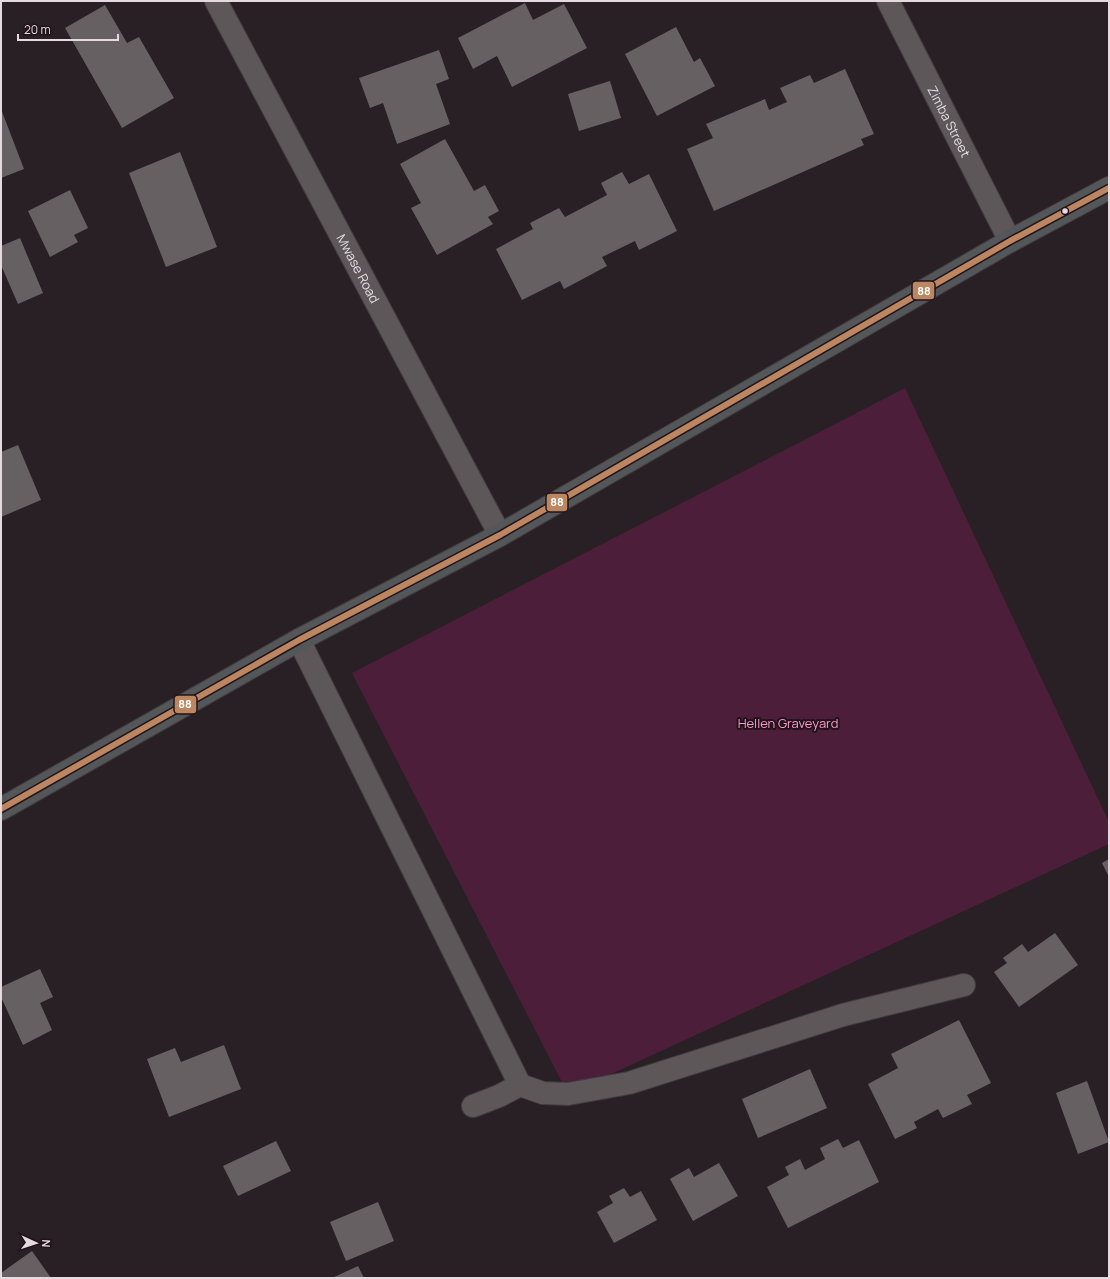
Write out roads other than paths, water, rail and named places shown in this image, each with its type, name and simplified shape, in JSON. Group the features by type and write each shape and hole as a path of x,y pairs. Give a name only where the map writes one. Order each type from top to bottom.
{"main road":[{"path":"1,809 299,640 500,535 1010,242 1109,188"}],"street":[{"name":"Mwase Road","path":"216,1 500,535"},
{"name":"Zimba Street","path":"888,1 1010,242"},
{"path":"299,640 520,1085 543,1093 568,1094 629,1083 843,1015 964,985"},
{"path":"473,1106 499,1096 520,1085"}],"park label":[{"name":"Hellen Graveyard","path":"788,723"}]}
